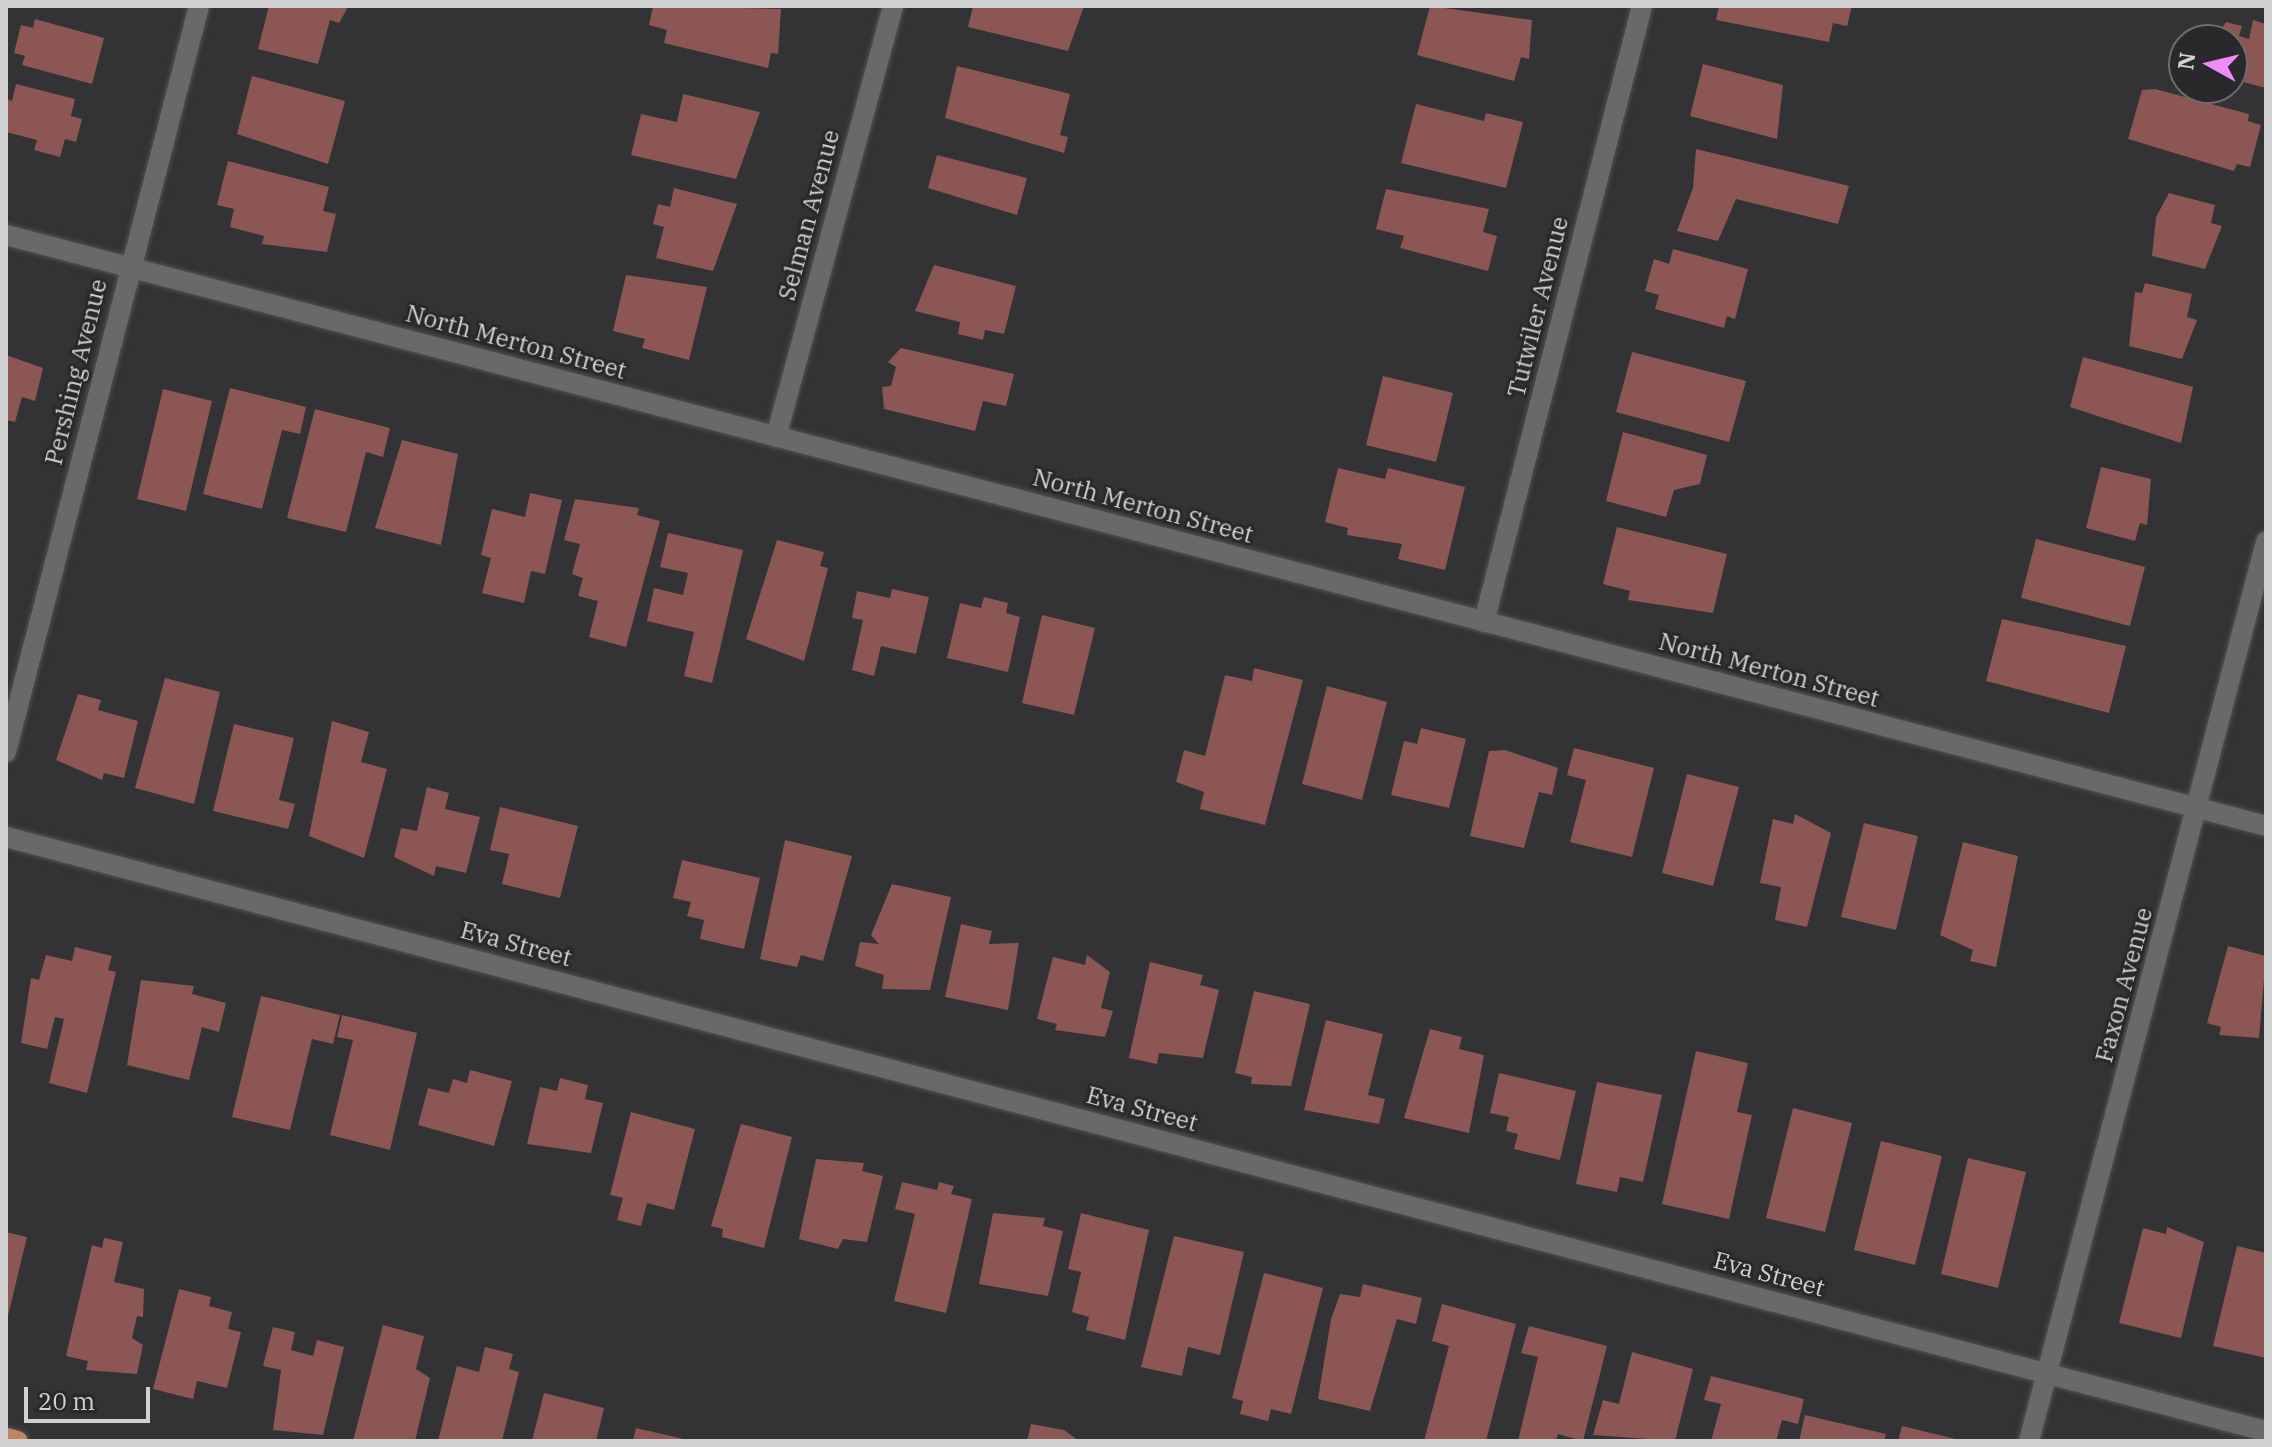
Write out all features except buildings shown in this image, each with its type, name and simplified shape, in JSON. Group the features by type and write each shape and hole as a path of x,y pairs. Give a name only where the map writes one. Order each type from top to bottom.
{"main road":[{"path":"6,1438 18,1441"}],"street":[{"name":"Pershing Avenue","path":"6,752 199,6"},
{"name":"Selman Avenue","path":"776,437 893,6"},
{"name":"Tutwiler Avenue","path":"1484,622 1642,6"},
{"name":"North Merton Street","path":"6,235 2266,826"},
{"name":"Faxon Avenue","path":"2029,1441 2266,542"},
{"name":"Eva Street","path":"6,837 2266,1431"}]}
